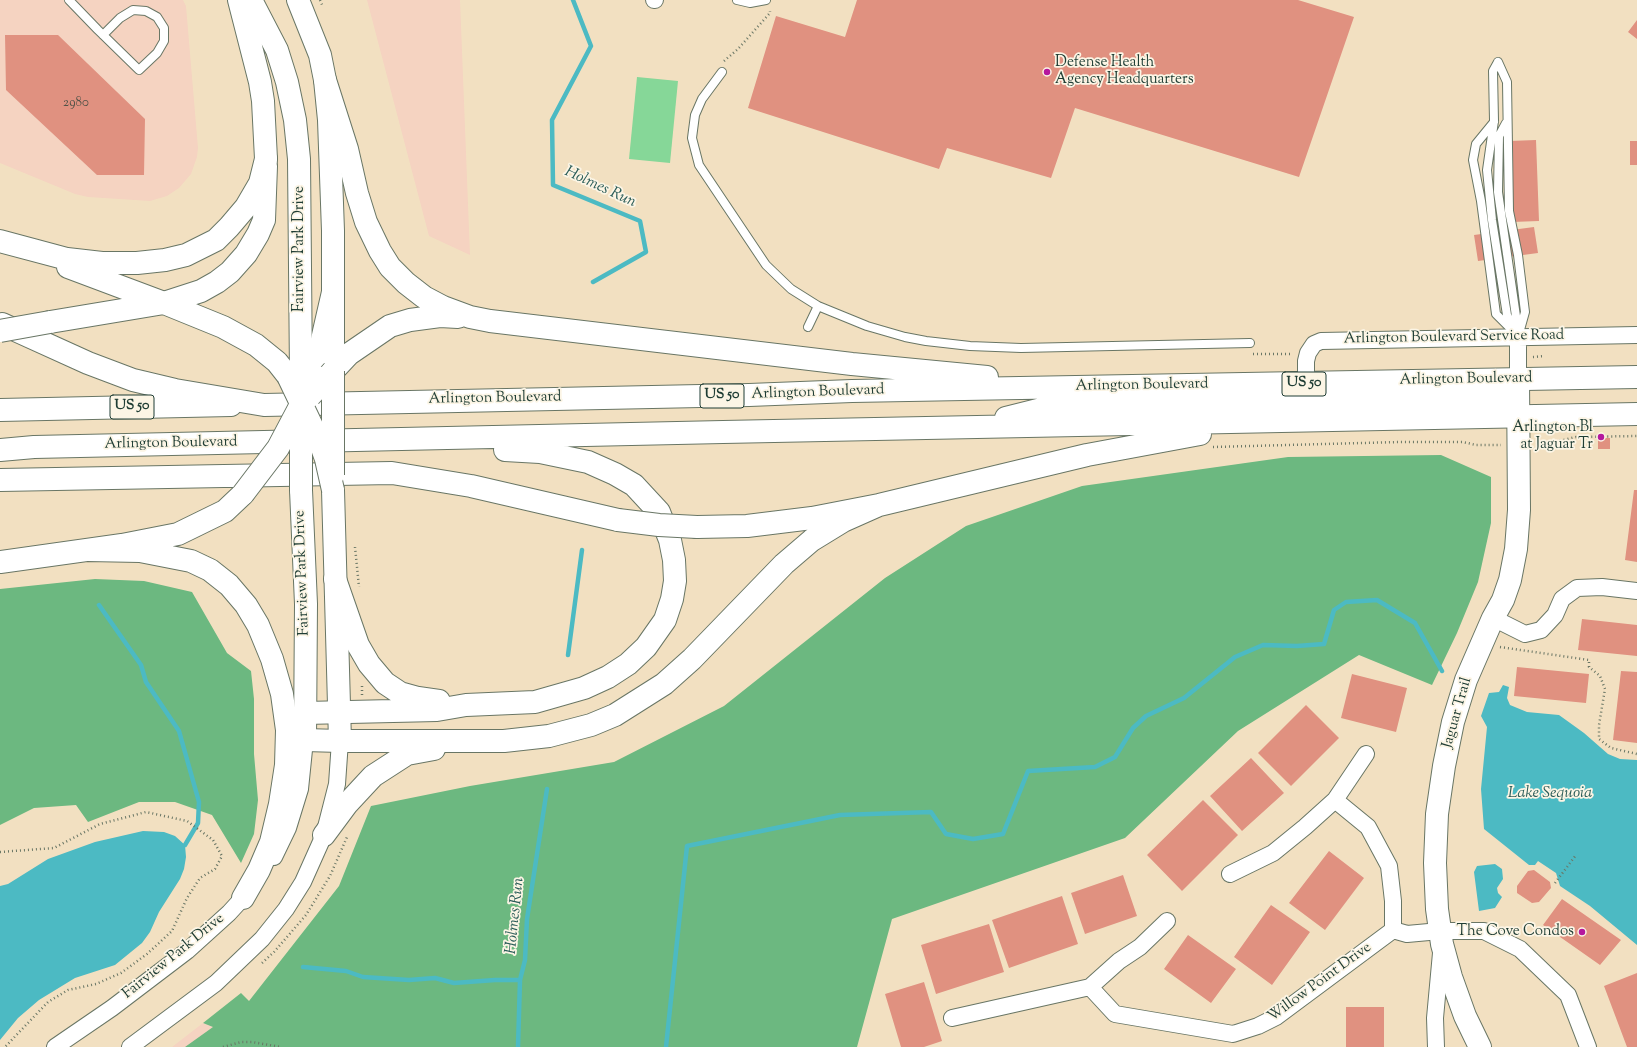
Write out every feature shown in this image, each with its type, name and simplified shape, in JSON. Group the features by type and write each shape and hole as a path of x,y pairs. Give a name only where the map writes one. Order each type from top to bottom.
{"main road":[{"path":"0,331 164,303 201,291 217,282 230,272 246,254 258,234 264,220 266,159 263,101 260,82 239,0"},
{"name":"Fairview Park Drive","path":"251,0 277,50 288,82 295,120 299,159 309,375 333,490 340,741"},
{"name":"Fairview Park Drive","path":"298,0 320,55 325,80 331,170 333,292 309,375"},
{"path":"325,80 347,149 366,222 380,251 390,267 406,283 424,297 443,307 470,317"},
{"path":"6,243 67,259 102,263 137,263 165,260 186,255 216,240 246,207 260,183 266,159"},
{"path":"6,243 223,327 256,345 277,362 309,375"},
{"path":"0,562 152,540 178,534 225,511 243,494 278,448 301,405 309,375 349,354 390,326 410,320 432,317 470,317 852,364 1090,387"},
{"path":"0,323 88,363 133,380 175,390 264,405"},
{"path":"309,375 301,405 326,459 333,490"},
{"name":"Arlington Boulevard","path":"0,410 1637,377"},
{"path":"966,427 1046,408 1500,398 1507,395 1518,379"},
{"name":"Jaguar Trail","path":"1480,1047 1465,1016 1451,977 1441,937 1437,908 1435,863 1437,814 1444,766 1453,722 1466,680 1493,618 1503,600 1510,580 1516,549 1519,510 1518,379"},
{"name":"Fairview Park Drive","path":"301,405 301,490 306,604 305,740"},
{"name":"Arlington Boulevard","path":"0,449 966,427 1637,414"},
{"path":"0,480 392,473 471,486 618,520 659,525 697,527 747,526 812,518 879,505 1086,455 1222,430 1310,421"},
{"path":"305,713 340,714 437,710 466,705 535,702 564,695 608,677 628,664 646,647 665,620 672,599 675,580 674,560 670,540 659,512 634,485 615,474 588,462 565,456 513,450 412,451 355,441"},
{"path":"305,740 504,741 549,736 591,725 621,712 664,684 692,659 754,593 812,540 843,521 879,505"},
{"path":"88,550 140,551 190,561 210,570 229,585 258,625 272,659 282,694 287,730 286,765 280,804 271,842 259,870 242,898"},
{"path":"335,579 358,645 371,667 385,683 400,693 418,698 466,705"},
{"path":"324,835 358,791 373,776 407,754 482,741"}],"street":[{"name":"Arlington Boulevard Service Road","path":"1306,384 1306,361 1308,353 1314,344 1321,341 1637,335"},
{"path":"1518,337 1518,379"},
{"path":"1493,618 1525,634 1542,630 1555,615 1562,599 1577,588 1602,588 1637,591"},
{"name":"Fairview Park Drive","path":"55,1047 112,1008 187,951 229,913 242,898 274,857 288,828 300,789 305,740"},
{"name":"Fairview Park Drive","path":"130,1047 216,983 262,939 286,909 303,882 324,835 338,784 340,741"},
{"path":"1230,874 1273,853 1335,800 1366,754"},
{"path":"1335,800 1368,827 1389,866 1393,901 1393,930 1407,934 1441,937 1484,931 1520,949 1568,995 1588,1047"},
{"path":"952,1018 1090,987 1119,961 1140,947 1167,921"},
{"name":"Willow Point Drive","path":"1090,987 1114,1014 1234,1034 1258,1026 1276,1017 1393,930"},
{"path":"1436,1047 1435,1018 1441,937"}],"lane":[{"path":"69,0 103,35 138,70 157,53 164,41 164,28 157,17 146,11 133,10 120,18 103,35"},
{"path":"737,0 750,3 768,3"},
{"path":"1498,62 1507,82 1507,121 1499,136 1498,192 1518,337 1507,315 1492,220 1487,170 1494,121 1494,71 1498,62"},
{"path":"722,72 700,103 693,125 693,148 699,165 766,266 791,289 818,306 867,326 905,337 970,346 1021,348 1250,343"},
{"path":"1494,121 1476,144 1473,160 1481,201 1496,314 1518,337"},
{"path":"808,327 818,306"}],"path":[{"path":"320,0 325,14"},
{"path":"716,81 719,64 738,49 770,13 768,3"},
{"path":"1247,354 1279,354"},
{"path":"1205,448 1399,442 1464,442 1484,446 1550,443 1576,437 1637,436"},
{"path":"354,545 359,591"},
{"path":"1513,628 1500,647 1589,660 1589,667 1600,676 1605,689 1598,725 1599,739 1611,748 1637,754"},
{"path":"361,713 363,674 371,667"},
{"path":"0,852 54,848 100,824 146,812 187,821 200,829 213,840 222,856 215,869 200,878 187,898 172,931 147,954 121,973 96,984 68,990 48,1002 5,1047"},
{"path":"1555,883 1576,855"},
{"path":"223,1047 241,1042 252,1042 281,1047"}],"shaded area":[{"path":"0,0 183,0 186,6 198,148 197,157 191,174 179,188 167,196 150,201 88,197 75,194 0,163"},
{"path":"367,0 460,0 470,255 429,236"},
{"path":"203,1023 272,1047 172,1047"}],"green space":[{"path":"637,77 678,81 670,163 629,159"},
{"path":"1441,455 1491,477 1491,523 1478,582 1457,633 1432,685 1359,655 1238,731 1125,838 892,919 857,1047 185,1047 213,1027 203,1023 241,993 249,1001 339,886 371,806 470,786 614,762 724,706 885,578 966,526 1082,486 1288,457"},
{"path":"95,579 144,581 192,592 227,653 251,671 254,699 254,754 258,800 254,834 241,863 212,815 175,802 139,802 88,822 76,805 34,808 0,825 0,589"}],"water":[{"name":"Lake Sequoia","path":"1503,685 1509,687 1507,698 1510,705 1527,712 1559,715 1584,733 1608,754 1620,759 1637,760 1637,945 1590,906 1560,886 1556,873 1538,861 1535,865 1529,865 1484,829 1481,789 1487,727 1481,716 1489,693 1499,692"},
{"path":"143,831 164,832 175,836 185,845 186,857 184,869 180,879 159,912 150,932 142,943 115,965 75,978 39,1000 18,1018 0,1040 0,886 8,884 48,859 95,842"},
{"path":"1495,864 1502,869 1503,879 1497,888 1498,893 1502,897 1495,908 1479,911 1474,872 1477,866"}],"building":[{"name":"Defense Health Agency Headquarters","path":"857,0 1298,0 1354,17 1299,177 1075,108 1051,178 947,148 939,169 748,108 776,16 845,37"},
{"path":"1637,20 1637,39 1628,32"},
{"path":"5,35 58,35 145,119 144,175 97,175 6,90"},
{"path":"1536,140 1539,221 1512,222 1509,141"},
{"path":"1630,141 1637,141 1637,165 1630,165"},
{"path":"1534,227 1538,253 1478,261 1474,235"},
{"path":"1598,438 1610,438 1610,449 1598,449"},
{"path":"1634,490 1637,490 1637,562 1625,560"},
{"path":"1582,619 1637,625 1637,656 1578,650"},
{"path":"1517,667 1589,674 1586,703 1514,696"},
{"path":"1621,671 1637,672 1637,743 1613,740"},
{"path":"1352,674 1407,688 1396,732 1341,718"},
{"path":"1306,705 1339,738 1291,786 1258,753"},
{"path":"1251,758 1284,793 1242,831 1210,796"},
{"path":"1203,800 1238,835 1182,891 1147,855"},
{"path":"1329,851 1364,878 1325,930 1289,903"},
{"path":"1534,870 1550,882 1551,888 1539,902 1532,903 1517,893 1517,886 1528,871"},
{"path":"1123,875 1137,916 1085,934 1071,893"},
{"path":"1062,896 1078,944 1009,968 992,920"},
{"name":"The Cove Condos","path":"1562,899 1621,940 1600,965 1543,925"},
{"path":"1271,905 1310,932 1272,985 1234,957"},
{"path":"989,924 1004,972 936,994 921,945"},
{"path":"1188,935 1236,969 1211,1003 1164,969"},
{"path":"1637,973 1637,1047 1627,1047 1604,986"},
{"path":"924,982 942,1041 924,1047 901,1047 885,994"},
{"path":"1346,1007 1384,1007 1384,1047 1346,1047"}],"waterway":[{"name":"Holmes Run","path":"573,0 591,46 552,120 553,185 640,221 646,252 593,282"},
{"name":"Holmes Run","path":"568,655 582,550"},
{"path":"666,1047 687,846 840,815 931,812 946,834 973,839 1003,834 1028,771 1095,767 1115,757 1133,728 1146,716 1184,698 1235,657 1263,645 1297,646 1324,644 1334,610 1346,602 1377,600 1415,623 1442,671"},
{"path":"99,605 141,665 146,682 179,731 199,802 198,823 185,845"},
{"name":"Holmes Run","path":"518,1047 520,980 525,960 527,919 547,789"},
{"path":"303,967 346,971 363,977 409,980 435,978 454,983 520,980"}],"place":[{"name":"Defense Health Agency Headquarters","path":"1047,72"},
{"name":"Arlington Bl at Jaguar Tr","path":"1601,437"},
{"name":"The Cove Condos","path":"1582,932"}]}
